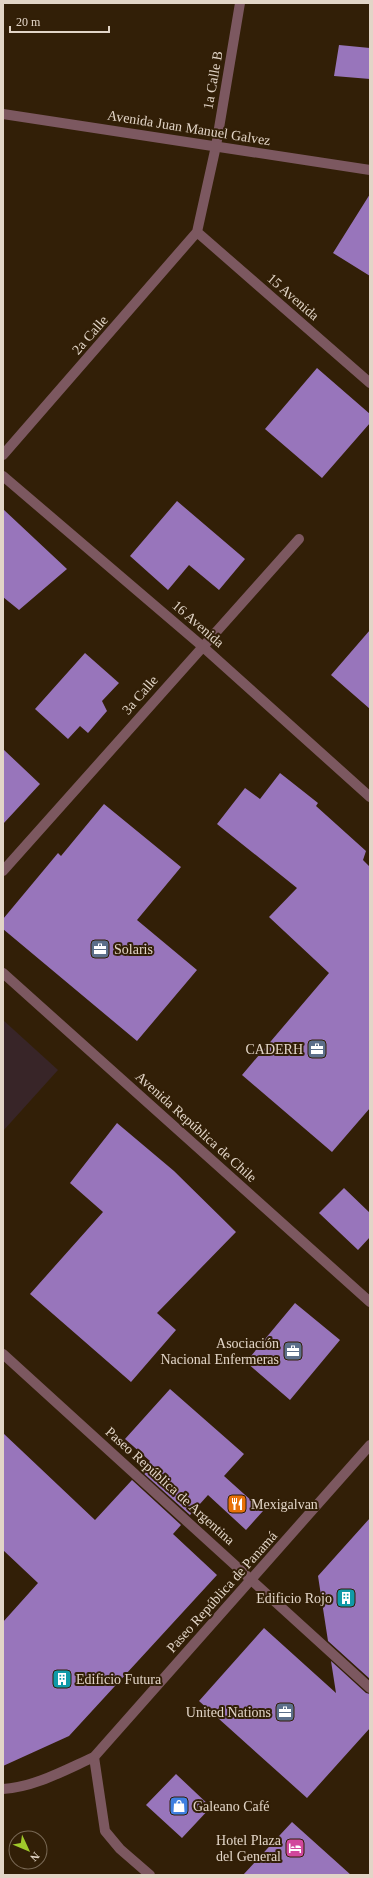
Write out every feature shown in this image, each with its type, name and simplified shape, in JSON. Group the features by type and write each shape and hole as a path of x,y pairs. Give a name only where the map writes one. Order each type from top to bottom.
{"street":[{"name":"1a Calle B","path":"198,232 216,146 240,3"},
{"name":"Avenida Juan Manuel Galvez","path":"3,114 370,170"},
{"name":"15 Avenida","path":"198,232 370,384"},
{"name":"2a Calle","path":"3,456 198,232"},
{"name":"16 Avenida","path":"3,476 202,646 370,797"},
{"name":"3a Calle","path":"3,871 299,539"},
{"name":"Avenida República de Chile","path":"3,973 370,1302"},
{"name":"Paseo República de Argentina","path":"3,1354 370,1688"},
{"name":"Paseo República de Panamá","path":"3,1789 19,1788 52,1776 94,1756 370,1445"},
{"path":"94,1756 104,1831 120,1849 150,1875"}],"shaded area":[{"path":"3,1020 58,1070 3,1131"}],"building":[{"path":"339,45 370,48 370,79 334,76"},
{"path":"370,194 370,276 333,253"},
{"path":"317,368 370,414 370,423 322,478 265,429"},
{"path":"177,501 245,559 219,590 189,565 168,590 130,556"},
{"path":"3,509 67,569 19,610 3,597"},
{"path":"370,630 370,709 331,675"},
{"path":"85,653 119,683 102,701 107,711 88,733 80,726 68,739 35,709"},
{"path":"3,749 40,784 3,824"},
{"path":"280,773 318,803 316,806 366,851 363,860 370,867 370,1108 332,1152 242,1075 329,973 269,917 297,888 217,824 245,788 260,799"},
{"name":"Solaris","path":"104,804 181,867 137,920 197,970 137,1041 3,929 3,919 58,853 61,856"},
{"path":"117,1123 174,1171 236,1232 157,1313 176,1330 131,1382 30,1294 103,1212 70,1183"},
{"path":"344,1188 370,1213 370,1237 358,1250 319,1213"},
{"name":"Asociación Nacional Enfermeras","path":"295,1303 340,1340 290,1400 246,1362"},
{"path":"170,1389 244,1454 224,1476 263,1511 246,1530 208,1495 190,1515 141,1471 150,1461 125,1439"},
{"name":"Edificio Futura","path":"3,1433 95,1520 132,1480 181,1525 173,1534 217,1575 69,1736 3,1766 3,1622 38,1583 3,1550"},
{"name":"Edificio Rojo","path":"370,1518 370,1679 328,1641 318,1576"},
{"name":"United Nations","path":"264,1628 336,1693 331,1661 366,1693 370,1694 370,1728 307,1798 199,1701"},
{"name":"Galeano Café","path":"176,1774 211,1807 182,1838 146,1805"},
{"name":"Hotel Plaza del General","path":"292,1822 351,1875 243,1875"}],"place":[{"name":"Solaris","path":"100,949"},
{"name":"CADERH","path":"317,1049"},
{"name":"Asociación Nacional Enfermeras","path":"293,1351"},
{"name":"Mexigalvan","path":"237,1504"},
{"name":"Edificio Rojo","path":"346,1598"},
{"name":"Edificio Futura","path":"62,1679"},
{"name":"United Nations","path":"285,1712"},
{"name":"Galeano Café","path":"179,1806"},
{"name":"Hotel Plaza del General","path":"295,1848"}]}
